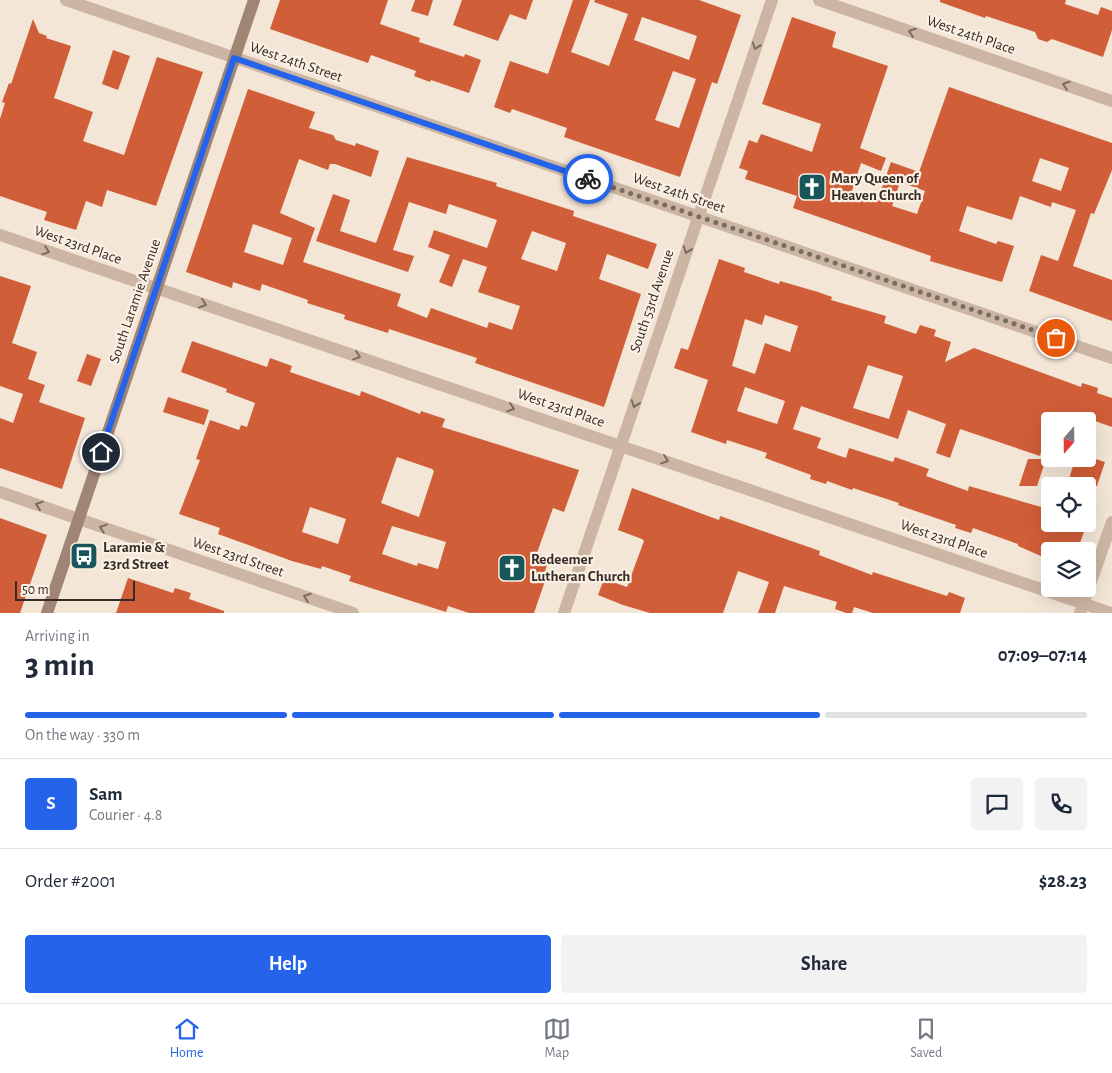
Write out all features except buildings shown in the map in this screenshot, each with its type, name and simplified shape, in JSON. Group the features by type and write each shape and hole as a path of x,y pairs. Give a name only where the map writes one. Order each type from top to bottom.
{"main road":[{"name":"South Laramie Avenue","path":"47,613 254,0"}],"street":[{"name":"West 24th Street","path":"66,0 1112,358"},
{"name":"South 53rd Avenue","path":"564,613 772,0"},
{"name":"West 24th Place","path":"819,0 1112,101"},
{"name":"West 23rd Place","path":"0,235 621,445 1082,608 1110,613"},
{"name":"West 23rd Street","path":"0,492 353,613"},
{"path":"1082,608 1112,522"}],"way so far":[{"path":"588,179 1056,338"}],"place":[{"name":"Mary Queen of Heaven Church","path":"812,187"},
{"name":"Laramie & 23rd Street","path":"84,556"},
{"name":"Redeemer Lutheran Church","path":"512,568"}],"route":[{"path":"101,452 234,58 588,179"}]}
